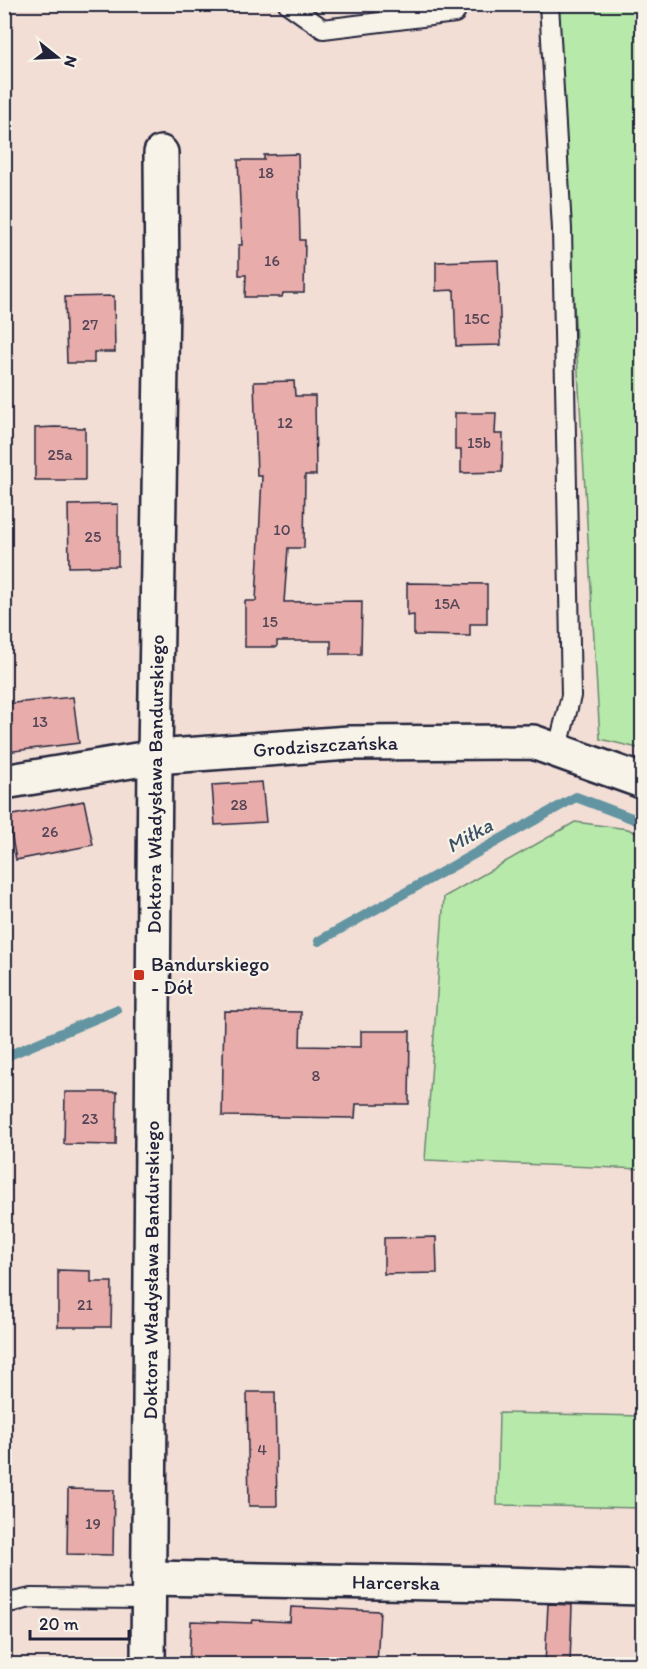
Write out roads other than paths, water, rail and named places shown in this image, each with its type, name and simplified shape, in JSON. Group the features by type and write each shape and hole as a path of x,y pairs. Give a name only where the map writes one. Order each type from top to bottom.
{"street":[{"name":"Doktora Władysława Bandurskiego","path":"147,1665 155,757 162,298 160,153"},
{"name":"Grodziszczańska","path":"4,782 155,757 349,743 534,742 642,781"},
{"name":"Harcerska","path":"148,1589 498,1584 642,1588"}],"lane":[{"path":"288,4 323,29 455,13 455,4"},
{"path":"549,4 562,229 571,696 557,751"},
{"path":"4,1604 31,1598 148,1589"}],"waterway":[{"name":"Miłka","path":"319,941 576,797 642,822"},
{"name":"Miłka","path":"4,1058 116,1010"}],"place":[{"name":"Bandurskiego - Dół","path":"139,975"}]}
